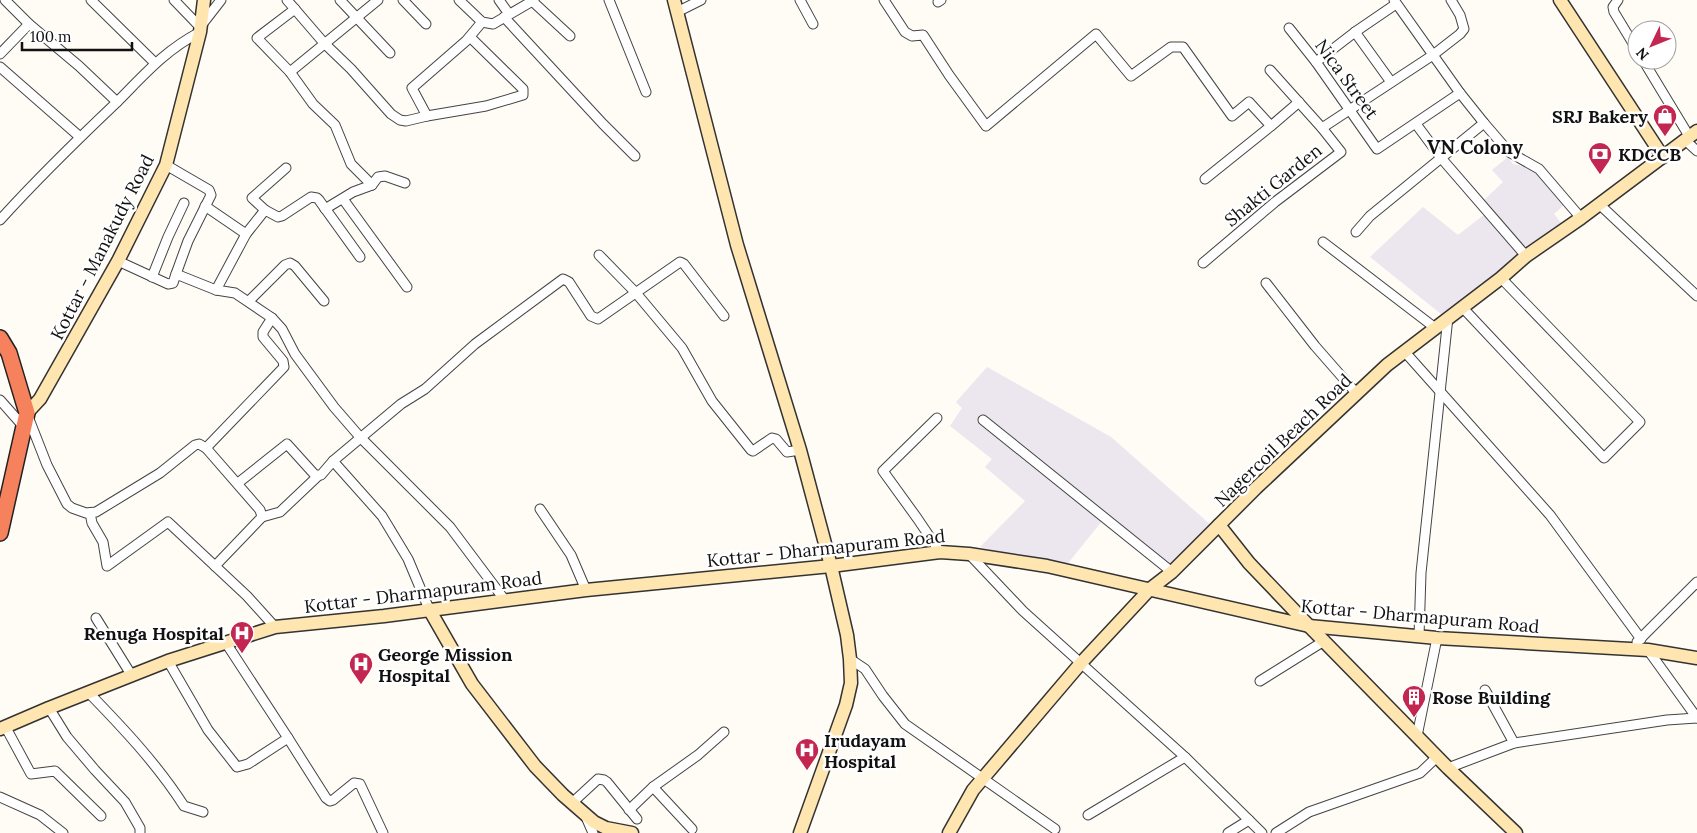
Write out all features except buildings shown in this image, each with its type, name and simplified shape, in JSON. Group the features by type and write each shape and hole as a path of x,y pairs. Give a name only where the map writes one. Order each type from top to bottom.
{"highway":[{"path":"0,338 9,353 25,419 20,444 4,494 0,533"}],"main road":[{"name":"Kottar - Manakudy Road","path":"25,419 44,391 118,261 166,165 200,30 204,0"},
{"path":"1560,0 1664,157"},
{"path":"675,6 737,245 800,450 847,635 851,683 846,705 800,833"},
{"name":"Nagercoil Beach Road","path":"949,833 973,790 1081,664 1150,590 1172,572 1387,365 1501,278 1526,256 1581,218 1691,136"},
{"path":"1219,525 1249,563 1324,641 1437,757 1516,833"},
{"name":"Kottar - Dharmapuram Road","path":"3,728 168,661 275,627 384,616 504,599 831,566 940,552 969,554 1047,566 1310,626 1437,638 1648,650 1697,658"},
{"path":"429,609 472,684 535,766 594,822 606,828 632,833"}],"street":[{"path":"6,0 29,24 79,66 117,102"},
{"path":"91,0 155,63"},
{"path":"174,0 200,30"},
{"path":"0,220 155,63 200,30 221,0"},
{"path":"287,0 324,43 351,69 391,114 400,120 406,121 486,106 521,96 524,93 523,89 470,38"},
{"path":"340,0 390,53"},
{"path":"290,72 378,0"},
{"path":"403,0 426,24"},
{"path":"459,0 482,22 493,24 532,0 570,36"},
{"path":"499,0 507,16 603,124 635,156"},
{"path":"609,0 646,92"},
{"path":"675,6 701,0"},
{"path":"800,0 812,24"},
{"path":"884,0 906,32 912,36 923,35 948,75 986,126 1096,34 1131,76 1171,47 1183,47 1232,116 1249,102 1271,126"},
{"path":"1270,70 1322,128 1432,55 1460,34 1464,29 1460,15 1451,0"},
{"path":"1618,0 1613,7 1614,12 1627,33"},
{"path":"1316,62 1395,2 1432,55 1484,123 1509,152 1539,169 1581,218"},
{"path":"295,9 257,38 290,72 313,104 335,124 351,164 372,184"},
{"path":"426,116 412,88 470,38 482,22"},
{"path":"0,54 29,24"},
{"name":"Nica Street","path":"1290,28 1377,149 1416,124"},
{"path":"1355,32 1391,82"},
{"path":"0,67 80,137"},
{"path":"1649,70 1691,136 1697,151"},
{"path":"1460,93 1416,124 1442,159 1526,256"},
{"path":"1205,179 1299,102"},
{"path":"1356,232 1370,216 1484,123"},
{"name":"Shakti Garden","path":"1203,263 1275,202 1340,152 1322,128"},
{"path":"118,261 170,284 174,281 188,241 211,195 209,190 166,165"},
{"path":"286,168 252,198 265,210 278,217 314,197 317,198 360,257"},
{"path":"325,209 353,192 372,184 378,177 384,176 405,182"},
{"path":"344,198 407,287"},
{"path":"152,277 184,203"},
{"path":"1599,204 1697,296"},
{"path":"205,206 246,234"},
{"path":"216,290 246,234 265,210"},
{"path":"1323,242 1434,328"},
{"path":"599,255 636,293 682,348 712,401 752,451 757,450 772,438 776,439 787,452 800,450"},
{"path":"215,566 262,517 280,512 360,437 401,404 425,389 475,344 563,279 569,282 591,316 600,319 680,262 685,265 724,316"},
{"path":"249,301 285,265 290,263 295,266 324,301"},
{"path":"176,274 216,290 235,293 272,318 282,329 295,354 334,407 360,437 450,527 504,599"},
{"path":"1462,306 1604,458 1640,422 1501,278"},
{"path":"1266,283 1315,346 1357,394"},
{"path":"1419,636 1421,573 1448,317"},
{"path":"206,448 284,367 283,361 262,337 272,318"},
{"path":"1404,351 1550,515 1640,639"},
{"path":"0,400 25,419 65,502 72,508 90,513 96,512 160,473 195,444 199,444 206,448 238,483 260,510 262,517"},
{"path":"937,418 883,471 940,552"},
{"path":"983,420 1172,572"},
{"path":"238,483 287,444 313,473 318,476"},
{"path":"333,461 382,516 408,559 429,609"},
{"path":"540,509 571,555 586,590"},
{"path":"90,513 92,523 103,542 107,566 168,522 247,596 275,627"},
{"path":"969,554 1023,611 1185,757 1262,833"},
{"path":"1627,650 1697,582"},
{"path":"96,618 132,676"},
{"path":"1417,736 1437,638"},
{"path":"1260,681 1324,641"},
{"path":"226,643 329,800 333,800 354,784 360,784 382,833"},
{"path":"1448,768 1514,743 1667,720 1697,718 1648,650"},
{"path":"850,659 865,669 882,696 905,724 1055,829"},
{"path":"168,661 208,730 238,768 248,764 288,738"},
{"path":"1485,690 1514,743"},
{"path":"88,692 166,778 184,806 203,812"},
{"path":"49,708 73,743 125,802 140,828 140,833"},
{"path":"3,728 31,774 55,771 101,816"},
{"path":"630,810 653,787 698,755 724,732"},
{"path":"1088,815 1185,757"},
{"path":"1276,833 1308,812 1420,773 1437,757"},
{"path":"572,803 600,779 607,782 637,820"},
{"path":"653,787 692,829"},
{"path":"0,797 40,815 63,833"},
{"path":"585,814 593,833"},
{"path":"1228,833 1248,820"}],"shaded area":[{"path":"1508,157 1513,164 1533,168 1564,205 1554,214 1562,224 1441,314 1370,257 1423,207 1458,235 1490,210 1483,201 1503,182 1492,170"},
{"path":"987,367 1111,437 1212,526 1167,574 1102,521 1065,567 980,547 1025,501 985,467 992,459 950,426 962,408 956,402"}],"place":[{"name":"SRJ Bakery","path":"1665,137"},
{"name":"KDCCB","path":"1600,175"},
{"name":"Renuga Hospital","path":"242,654"},
{"name":"George Mission Hospital","path":"361,685"},
{"name":"Rose Building","path":"1414,718"},
{"name":"Irudayam Hospital","path":"807,771"}],"district":[{"name":"VN Colony","path":"1475,147"}]}
